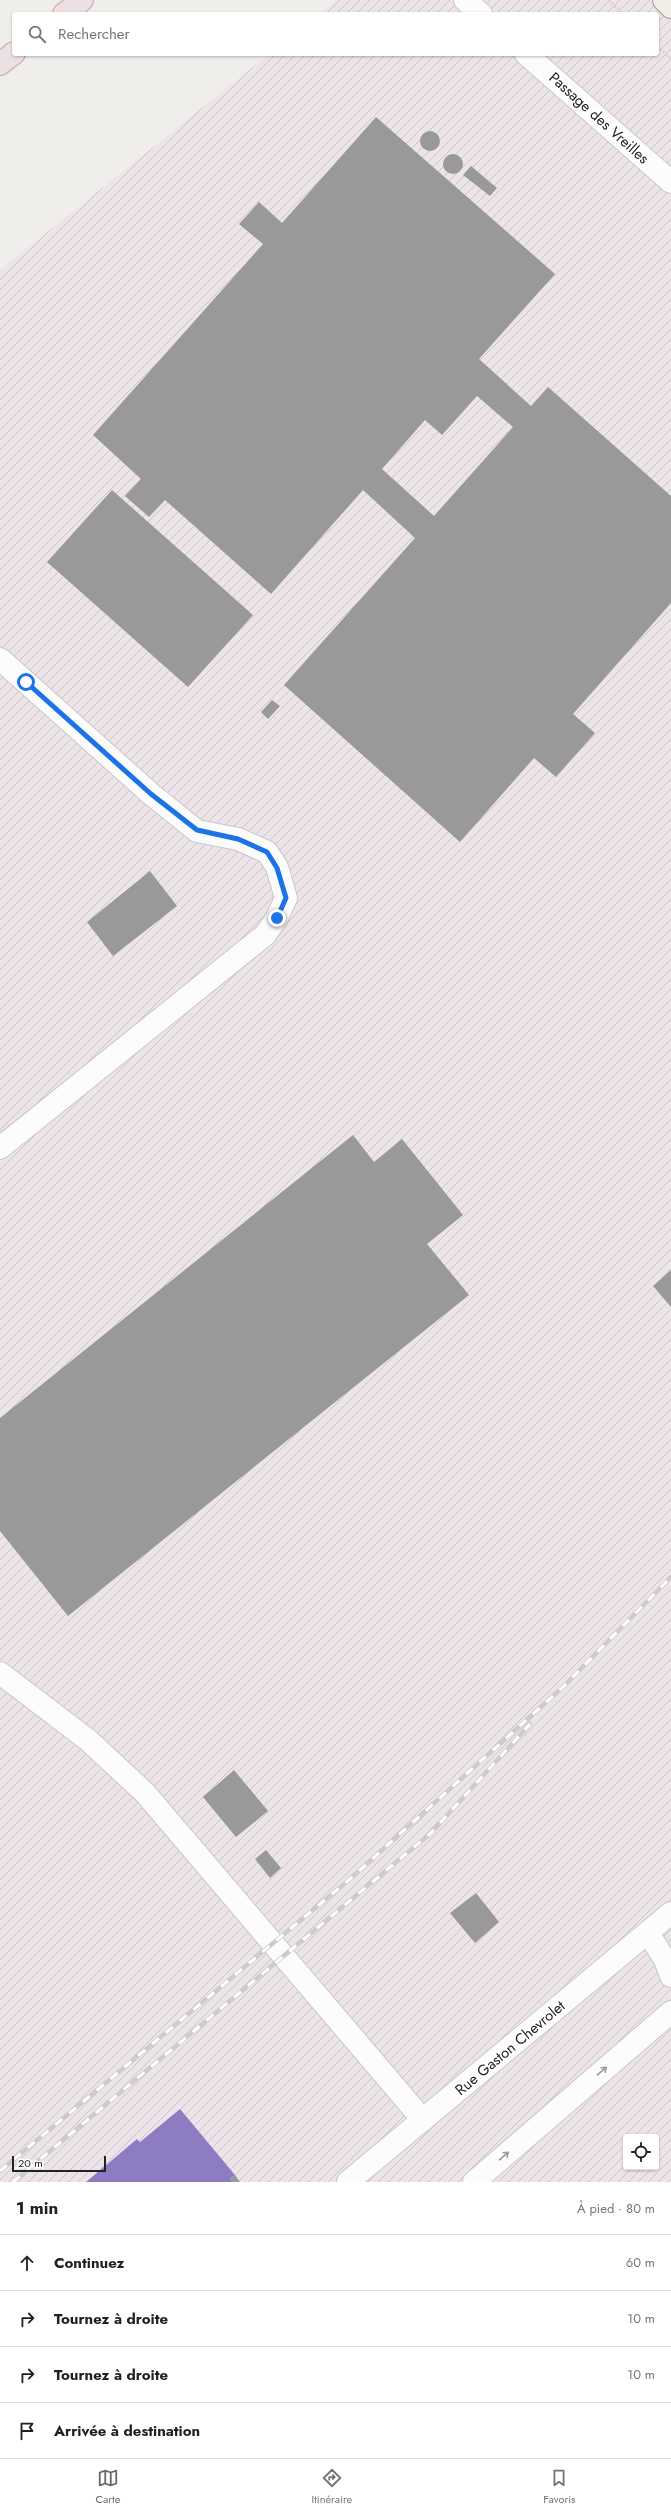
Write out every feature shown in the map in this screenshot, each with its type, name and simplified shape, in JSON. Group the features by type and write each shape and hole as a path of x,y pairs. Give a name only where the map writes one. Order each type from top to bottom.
{"highway":[{"path":"67,12 82,0"},
{"path":"0,64 12,55"}],"main road":[{"path":"664,0 671,6"}],"street":[{"path":"465,0 479,12"},
{"name":"Passage des Vreilles","path":"528,56 671,182"},
{"path":"0,659 151,794 197,830 238,839 267,852 277,868 286,898 277,918 265,936 0,1148"},
{"path":"0,1673 88,1740 145,1793 424,2120"},
{"name":"Rue Gaston Chevrolet","path":"348,2182 671,1913"},
{"path":"648,1933 665,1960 671,1976"},
{"path":"474,2182 671,2012"}],"path":[{"path":"609,0 621,12"},
{"path":"659,48 671,59"}],"shaded area":[{"path":"336,0 671,0 671,2182 0,2182 0,270 267,56 659,56 659,12 321,12"}],"building: Bureaux":[{"path":"180,2109 235,2175 230,2179 233,2182 86,2182 137,2139 140,2142"}],"building: Industrie":[{"path":"376,117 555,274 479,359 531,406 548,387 671,496 671,603 573,714 595,733 556,777 534,758 460,842 284,685 415,538 363,490 271,594 165,500 149,517 125,496 141,479 93,435 263,244 239,224 259,202 282,223","holes":["477,396 513,427 434,516 382,469 425,420 442,435"]},
{"path":"430,131 437,134 440,141 437,148 430,151 423,148 420,141 423,134"},
{"path":"453,154 460,157 463,164 460,171 453,174 446,171 443,164 446,157"},
{"path":"471,166 497,188 490,196 463,175"},
{"path":"112,490 253,615 188,687 47,562"},
{"path":"272,700 280,706 268,719 261,712"},
{"path":"150,871 177,906 113,956 87,922"},
{"path":"353,1135 374,1162 402,1139 463,1215 427,1244 469,1295 68,1616 0,1531 0,1418"},
{"path":"671,1270 671,1307 653,1286"},
{"path":"234,1770 268,1811 236,1837 203,1797"},
{"path":"266,1850 281,1868 270,1878 255,1859"},
{"path":"476,1893 499,1922 475,1943 450,1913"},
{"path":"235,2175 240,2182 233,2182 230,2179"}],"railway":[{"path":"0,2171 350,1879 563,1687 671,1577"},
{"path":"13,2182 431,1833 530,1724"}],"route":[{"path":"26,682 151,794 197,830 238,839 267,852 277,868 286,898 277,918"}]}
